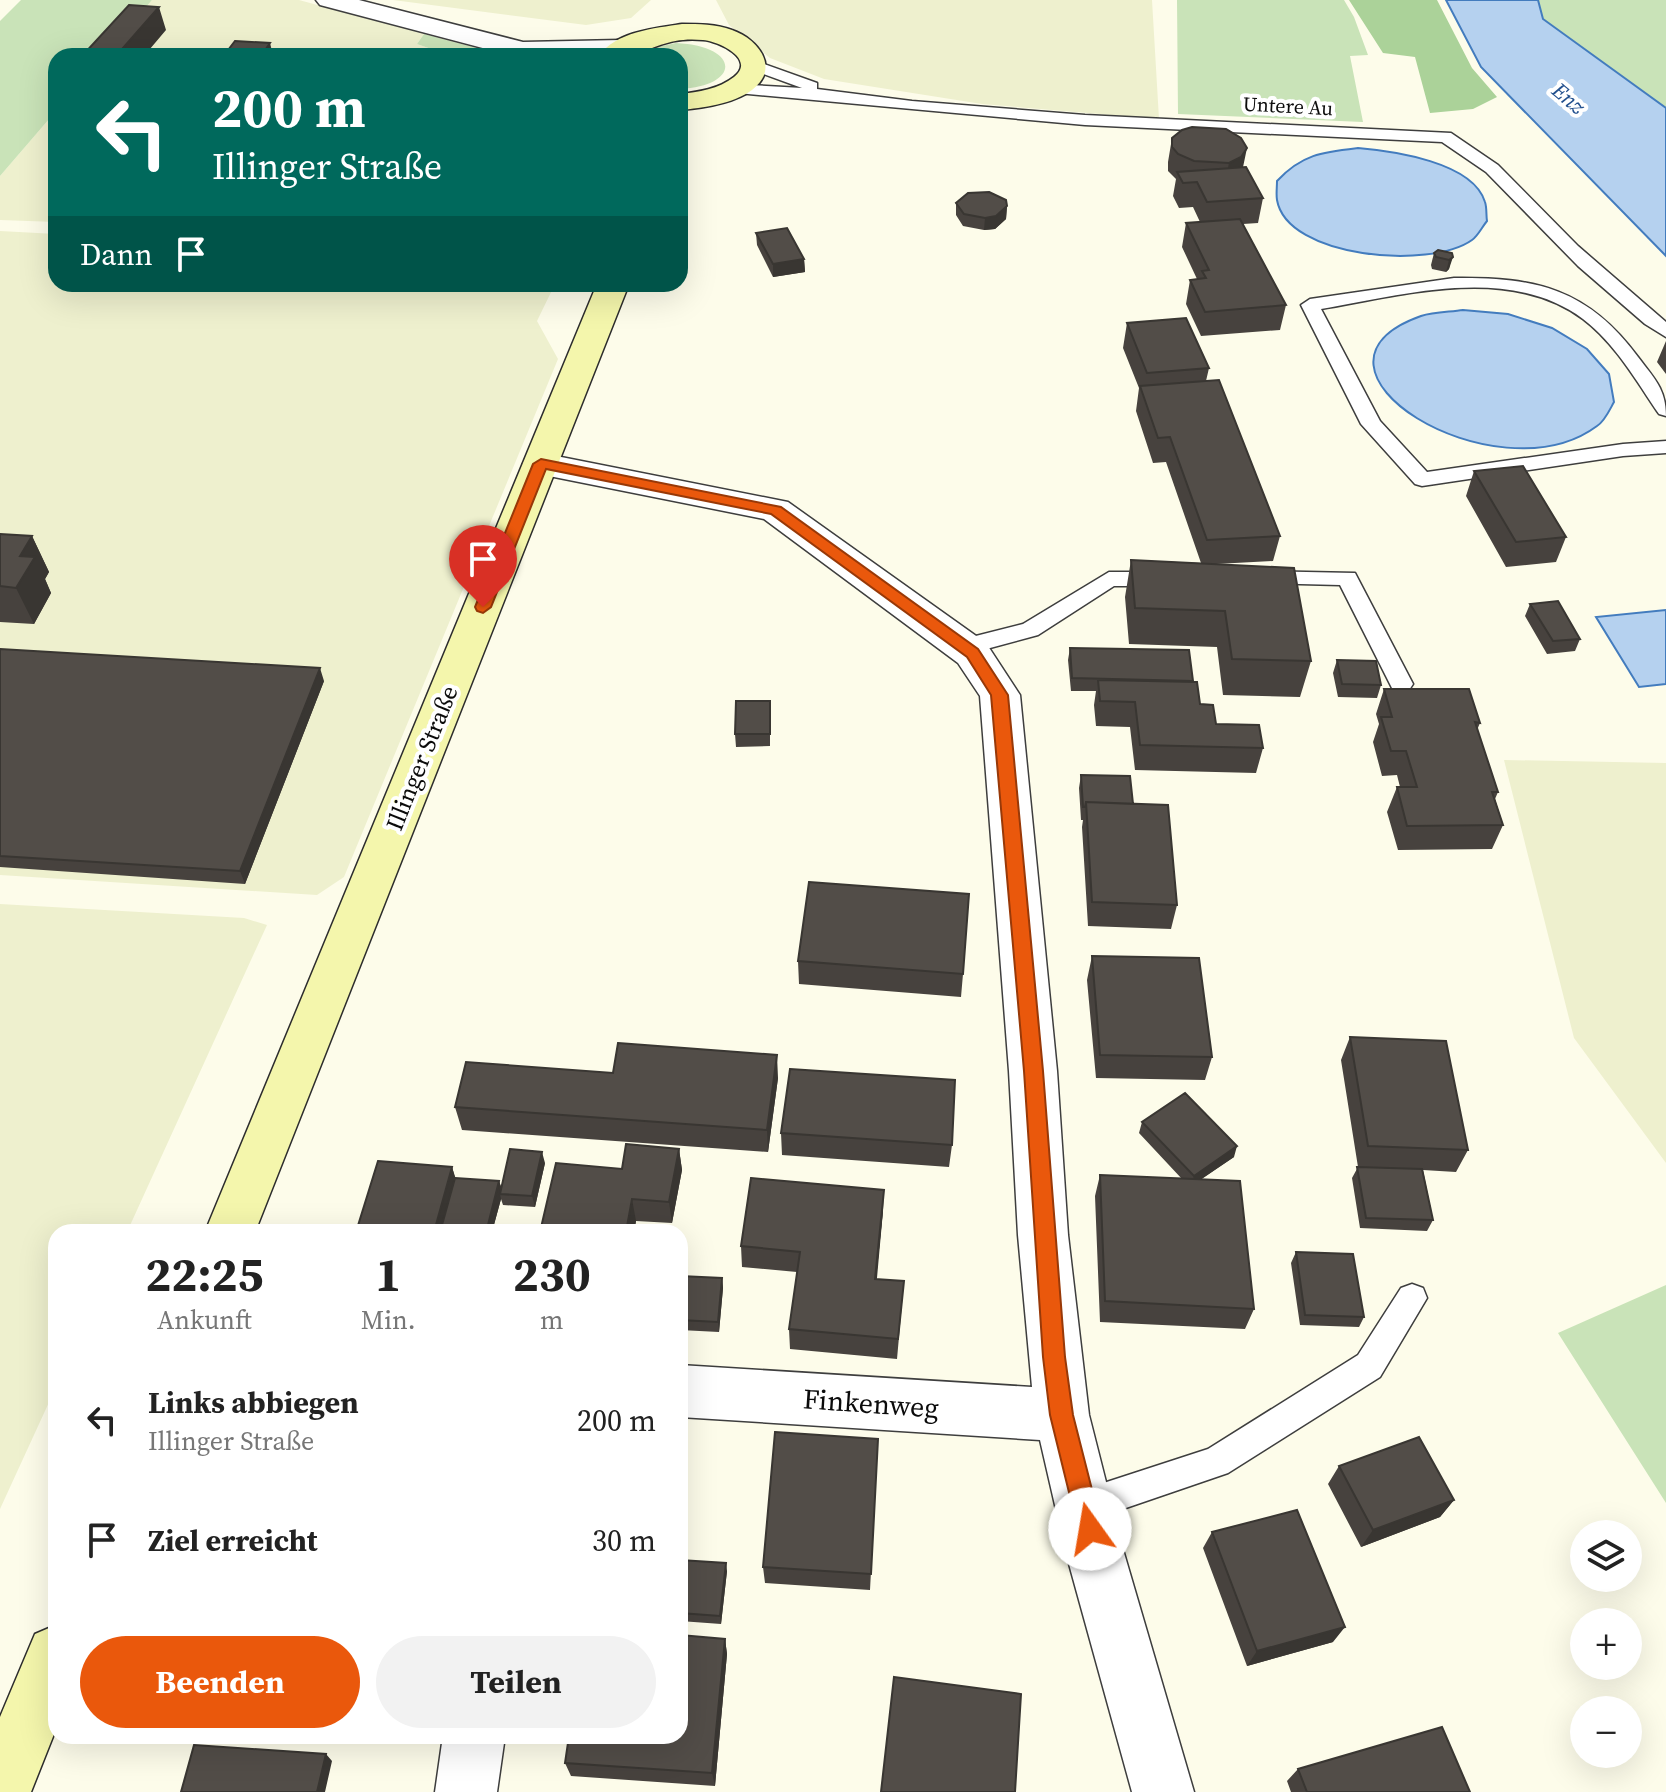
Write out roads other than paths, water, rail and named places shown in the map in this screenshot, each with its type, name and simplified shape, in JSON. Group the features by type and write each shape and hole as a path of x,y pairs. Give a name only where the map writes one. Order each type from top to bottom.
{"street":[{"path":"329,0 515,48"},
{"path":"626,48 659,34 687,12 715,35"},
{"path":"659,34 697,32 715,35 743,47 753,65 744,82 733,89 690,101"},
{"name":"Illinger Straße","path":"233,1224 610,292"},
{"path":"541,464 775,510 972,653 1000,695 1033,1071 1048,1296 1062,1415 1095,1553 1163,1792"},
{"name":"Finkenweg","path":"688,1392 1062,1415"},
{"path":"0,1791 48,1674"},
{"path":"466,1792 473,1744"}],"lane":[{"name":"Untere Au","path":"753,65 833,95"},
{"name":"Untere Au","path":"733,89 833,95 912,106 1085,120 1445,137 1464,145 1487,162 1559,239 1666,331"},
{"path":"1666,410 1630,357 1589,314 1553,293 1509,283 1459,284 1310,305 1371,424 1422,479 1623,450 1666,447"},
{"path":"1236,578 1347,578 1401,684"},
{"path":"964,647 1030,630 1109,579 1188,579"},
{"path":"1085,1505 1216,1462 1369,1366 1412,1298"}],"water":[{"name":"Enz","path":"1446,0 1538,0 1543,19 1666,108 1666,256 1481,67"},
{"path":"1358,148 1430,161 1465,177 1478,188 1485,202 1487,221 1472,240 1452,249 1425,255 1362,253 1332,246 1306,235 1287,220 1277,200 1277,181 1304,160"},
{"path":"1463,310 1508,314 1552,328 1587,349 1609,374 1614,402 1602,421 1555,445 1507,448 1459,438 1417,418 1387,393 1374,365 1383,338 1421,316"},
{"path":"1666,610 1666,684 1639,687 1596,617"}]}
